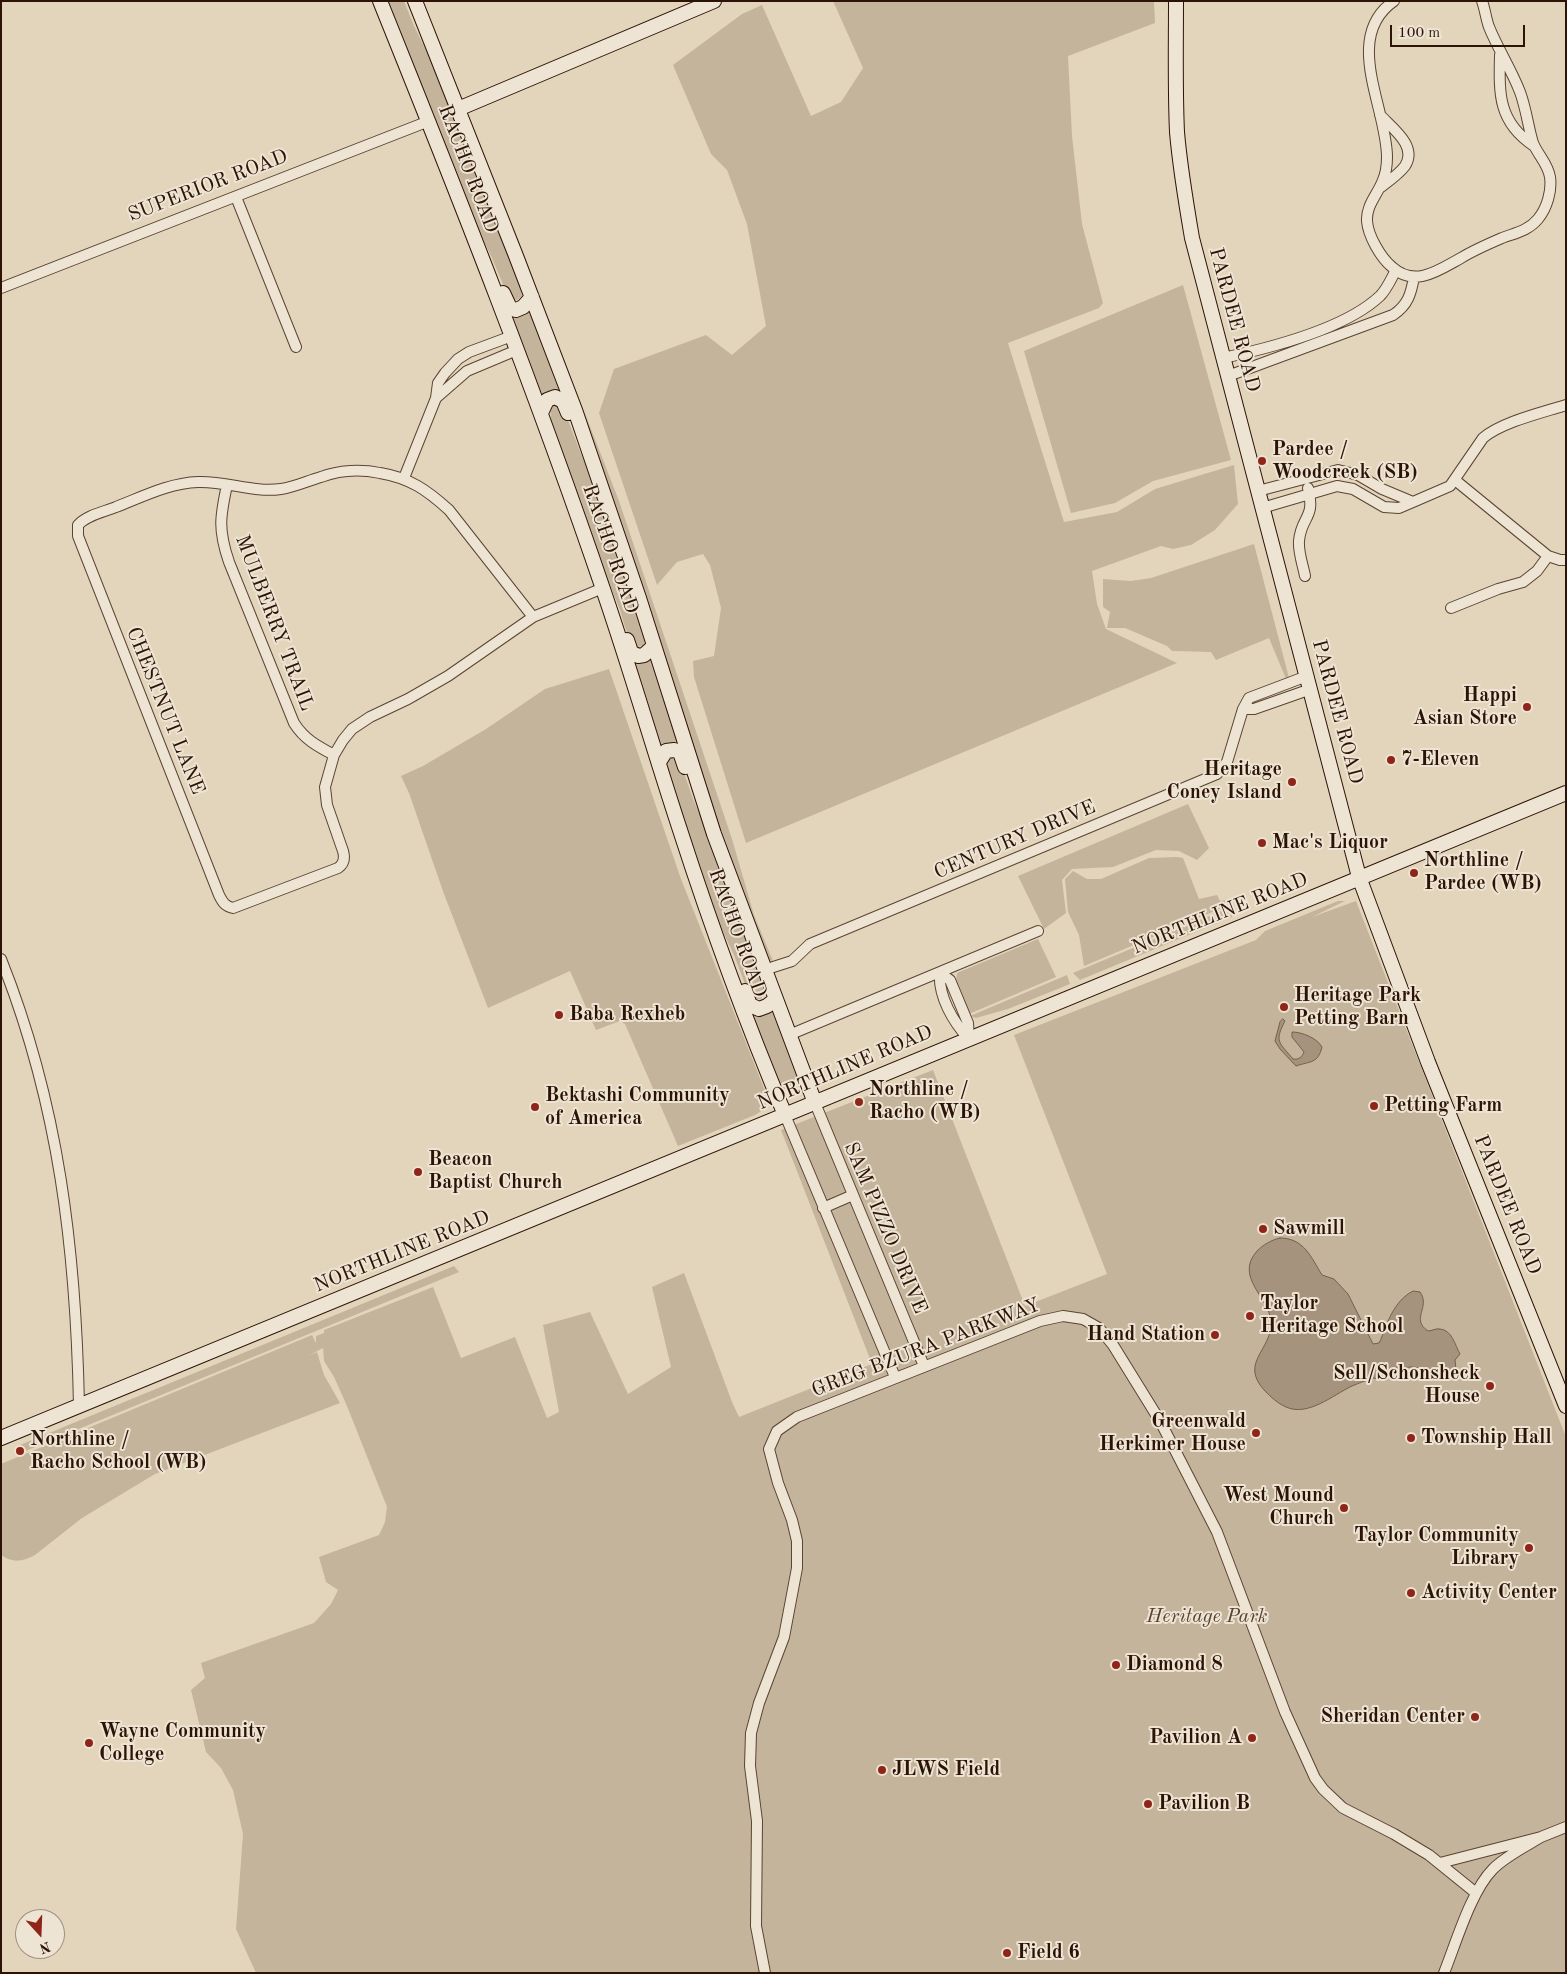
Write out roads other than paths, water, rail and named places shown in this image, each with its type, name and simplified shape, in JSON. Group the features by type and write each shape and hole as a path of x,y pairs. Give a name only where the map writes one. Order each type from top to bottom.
{"main road":[{"name":"RACHO ROAD","path":"380,1 429,121 541,413 603,588 680,833 736,991 785,1116"},
{"path":"406,1 416,24 444,73"},
{"name":"RACHO ROAD","path":"414,1 532,297 603,491 714,834 814,1103"},
{"path":"458,109 714,1"},
{"name":"PARDEE ROAD","path":"1176,1 1176,91 1182,177 1192,238 1359,877 1428,1062 1566,1406"},
{"path":"468,223 492,264 510,308 516,310 523,307 532,297"},
{"path":"541,413 547,400 555,397 563,401 581,448 603,491"},
{"path":"594,564 618,610 631,652 638,656 644,656 654,646"},
{"path":"659,762 666,751 674,750 680,752 695,798 714,834"},
{"name":"NORTHLINE ROAD","path":"1,1438 1566,793"},
{"path":"708,911 732,958 750,1005 759,1009 776,999"}],"street":[{"path":"1394,1 1376,21 1372,29 1368,49 1387,157 1383,180 1369,206 1367,223 1373,239 1386,260 1396,270 1414,277 1432,274 1477,249 1521,232 1538,219 1546,208 1549,197 1550,178 1546,164 1534,146 1517,132 1506,116 1500,89 1500,51"},
{"path":"1482,1 1488,25 1520,92 1534,146"},
{"path":"1378,189 1405,166 1408,159 1408,151 1403,139 1380,115"},
{"name":"SUPERIOR ROAD","path":"1,288 429,121"},
{"path":"236,197 296,347"},
{"path":"1223,358 1299,337 1351,317 1381,295 1396,270"},
{"path":"1228,376 1393,315 1406,304 1411,294 1414,277"},
{"path":"404,478 436,398 438,383 458,359 485,345 514,343"},
{"path":"436,398 467,371 514,343"},
{"path":"458,359 467,371"},
{"path":"1262,508 1337,486 1353,489 1384,507 1400,508 1444,490 1455,480 1483,438 1489,433 1501,427 1566,405"},
{"path":"1258,491 1338,470 1358,475 1382,489 1412,502"},
{"path":"227,485 258,490 281,489 322,476 352,471 379,472 404,478 434,496 449,510 533,617"},
{"path":"1353,489 1358,475"},
{"path":"1305,479 1311,507 1299,542 1305,576"},
{"path":"1455,480 1548,556 1566,560"},
{"name":"CHESTNUT LANE","path":"227,485 197,482 171,486 90,517 78,525 78,536 216,886 223,903 227,906 239,907 338,868 343,864 345,857 327,805 327,776 334,755"},
{"name":"MULBERRY TRAIL","path":"227,485 221,510 220,527 221,539 229,562 294,723 310,742 334,755"},
{"path":"1451,608 1498,589 1523,582 1537,572 1548,556"},
{"path":"334,755 342,740 352,729 370,717 408,699 448,676 533,617 603,588"},
{"name":"CENTURY DRIVE","path":"764,970 792,961 810,944 1218,774 1227,762 1243,709 1254,709 1309,683"},
{"path":"789,1035 1038,932"},
{"path":"1,959 33,1054 62,1182 76,1299 78,1406"},
{"path":"940,973 950,980 968,1023 969,1039"},
{"name":"SAM PIZZO DRIVE","path":"814,1103 924,1366"},
{"path":"785,1116 895,1377"},
{"path":"823,1208 853,1195"},
{"name":"GREG BZURA PARKWAY","path":"765,1973 756,1926 757,1821 750,1766 751,1733 759,1703 784,1637 798,1568 797,1541 792,1520 778,1483 769,1449 777,1431 797,1417 895,1377 1052,1318 1063,1316 1083,1319 1099,1328 1113,1345 1160,1422 1216,1532 1285,1712 1315,1778 1343,1808 1394,1834 1440,1863 1476,1893"},
{"path":"1440,1863 1541,1837 1566,1827"},
{"path":"1444,1973 1476,1893 1493,1869 1541,1837"}],"place":[{"name":"Pardee / Woodcreek (SB)","path":"1262,461"},
{"name":"Happi Asian Store","path":"1527,707"},
{"name":"7-Eleven","path":"1391,760"},
{"name":"Heritage Coney Island","path":"1292,782"},
{"name":"Mac's Liquor","path":"1262,843"},
{"name":"Northline / Pardee (WB)","path":"1414,873"},
{"name":"Heritage Park Petting Barn","path":"1284,1007"},
{"name":"Baba Rexheb","path":"559,1015"},
{"name":"Northline / Racho (WB)","path":"859,1102"},
{"name":"Petting Farm","path":"1374,1106"},
{"name":"Bektashi Community of America","path":"535,1107"},
{"name":"Beacon Baptist Church","path":"418,1172"},
{"name":"Sawmill","path":"1263,1229"},
{"name":"Taylor Heritage School","path":"1250,1316"},
{"name":"Hand Station","path":"1215,1335"},
{"name":"Sell/Schonsheck House","path":"1490,1386"},
{"name":"Greenwald Herkimer House","path":"1256,1433"},
{"name":"Township Hall","path":"1411,1438"},
{"name":"Northline / Racho School (WB)","path":"20,1451"},
{"name":"West Mound Church","path":"1344,1508"},
{"name":"Taylor Community Library","path":"1529,1548"},
{"name":"Activity Center","path":"1411,1593"},
{"name":"Diamond 8","path":"1116,1665"},
{"name":"Sheridan Center","path":"1475,1717"},
{"name":"Pavilion A","path":"1252,1738"},
{"name":"Wayne Community College","path":"89,1743"},
{"name":"JLWS Field","path":"882,1770"},
{"name":"Pavilion B","path":"1148,1804"},
{"name":"Field 6","path":"1007,1953"}],"park label":[{"name":"Heritage Park","path":"1207,1617"}]}
